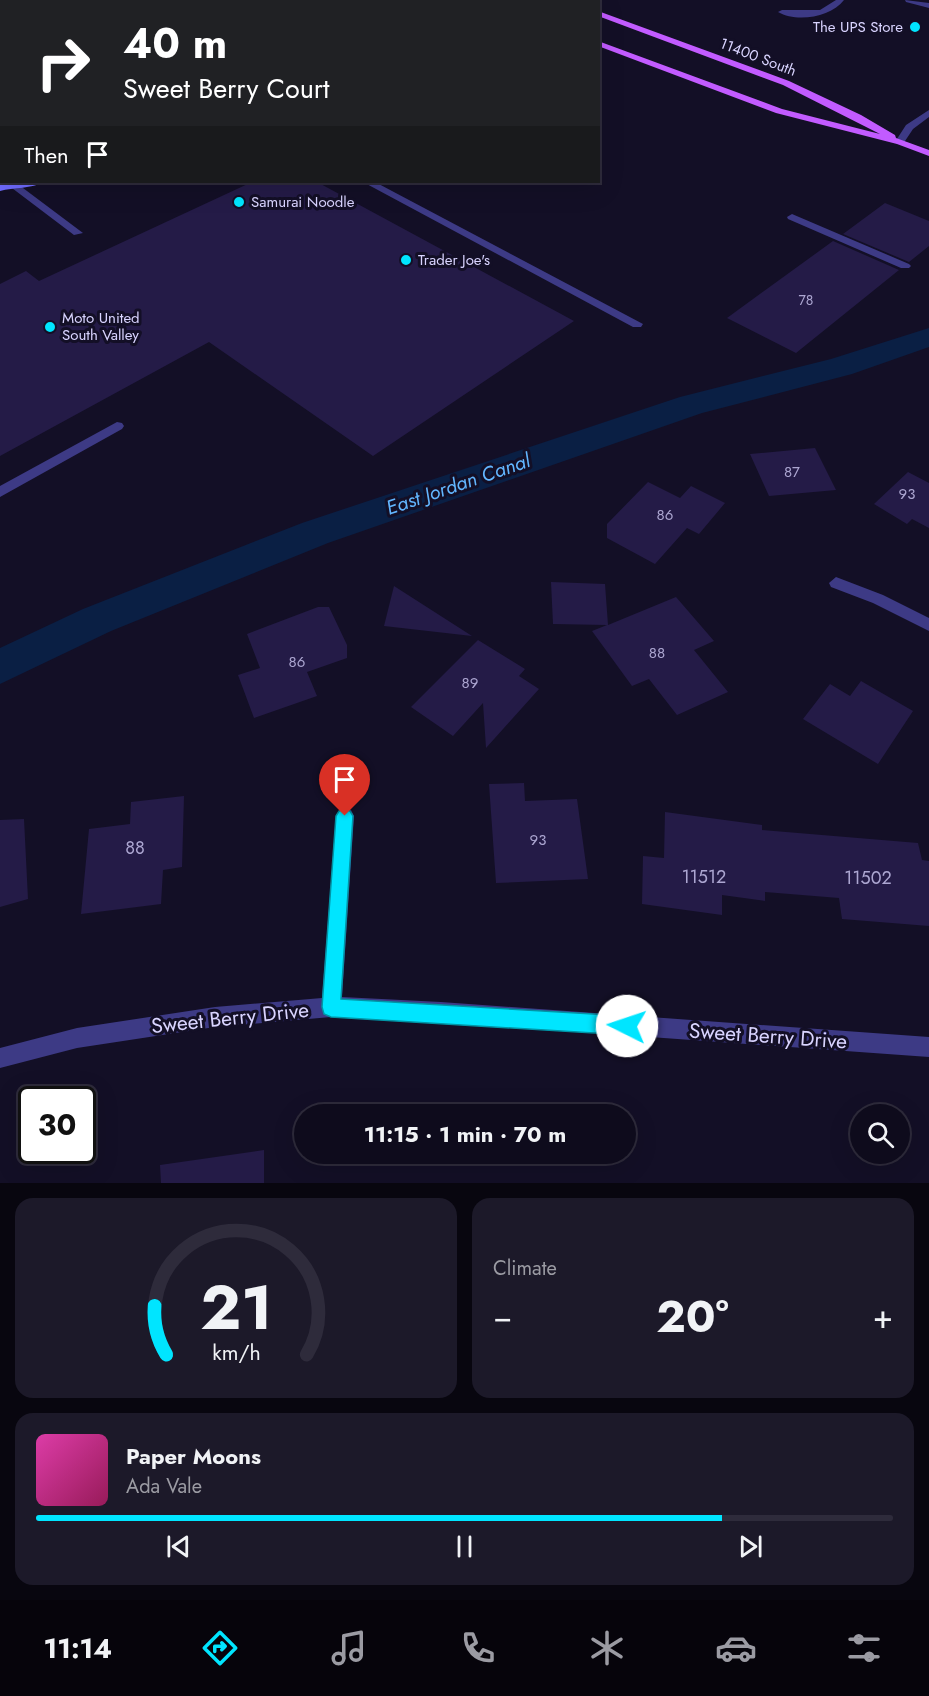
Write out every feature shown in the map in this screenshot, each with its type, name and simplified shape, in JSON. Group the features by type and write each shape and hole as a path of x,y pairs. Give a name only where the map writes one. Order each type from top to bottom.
{"main road":[{"name":"11400 South","path":"600,14 804,91 848,111 900,142"},
{"name":"11400 South","path":"600,44 779,111 900,142 929,153"}],"street":[{"path":"783,12 820,13 831,9 840,0"},
{"path":"909,0 929,6"},
{"path":"900,142 904,131 929,113"},
{"path":"13,183 78,233"},
{"path":"370,183 637,324"},
{"path":"792,217 905,266"},
{"path":"0,492 117,426"},
{"path":"836,583 878,599 929,625"},
{"path":"331,1007 345,816"},
{"name":"Sweet Berry Drive","path":"0,1058 77,1038 215,1017 331,1007 441,1012 929,1047"}],"building":[{"path":"250,183 319,183 574,321 373,456 209,342 0,456 0,284 26,271 39,281"},
{"path":"885,203 929,221 929,246 909,262 843,234"},
{"path":"833,241 899,270 796,353 727,318"},
{"path":"815,448 836,490 769,496 750,454"},
{"path":"908,472 929,483 929,528 912,519 907,524 874,504"},
{"path":"648,482 680,498 691,486 725,503 699,534 687,528 655,564 607,538 607,524"},
{"path":"551,582 605,584 608,625 676,597 714,641 694,650 728,692 677,715 649,679 632,686 592,631 607,625 553,624"},
{"path":"394,586 472,636 384,626"},
{"path":"318,607 329,607 347,645 347,658 307,672 317,696 254,718 238,675 260,668 247,634"},
{"path":"478,640 525,669 519,676 539,689 486,748 483,703 453,736 411,707"},
{"path":"861,681 913,711 878,764 803,719 830,684 850,696"},
{"path":"524,783 525,801 577,799 588,879 496,883 489,784"},
{"path":"184,796 182,867 163,870 161,904 81,914 89,829 130,824 131,802"},
{"path":"665,812 762,825 762,830 918,843 922,860 929,861 929,926 842,919 839,898 765,892 765,901 722,895 722,915 642,904 643,856 664,858"},
{"path":"24,819 28,899 0,907 0,820"},
{"path":"264,1150 264,1183 161,1183 160,1165"}],"waterway":[{"name":"East Jordan Canal","path":"0,667 97,620 315,533 692,405 841,367 929,337"}],"place":[{"name":"The UPS Store","path":"915,27"},
{"name":"Samurai Noodle","path":"239,202"},
{"name":"Trader Joe's","path":"406,260"},
{"name":"Moto United South Valley","path":"50,327"}],"route":[{"path":"345,816 331,1007 441,1012 627,1026"}]}
